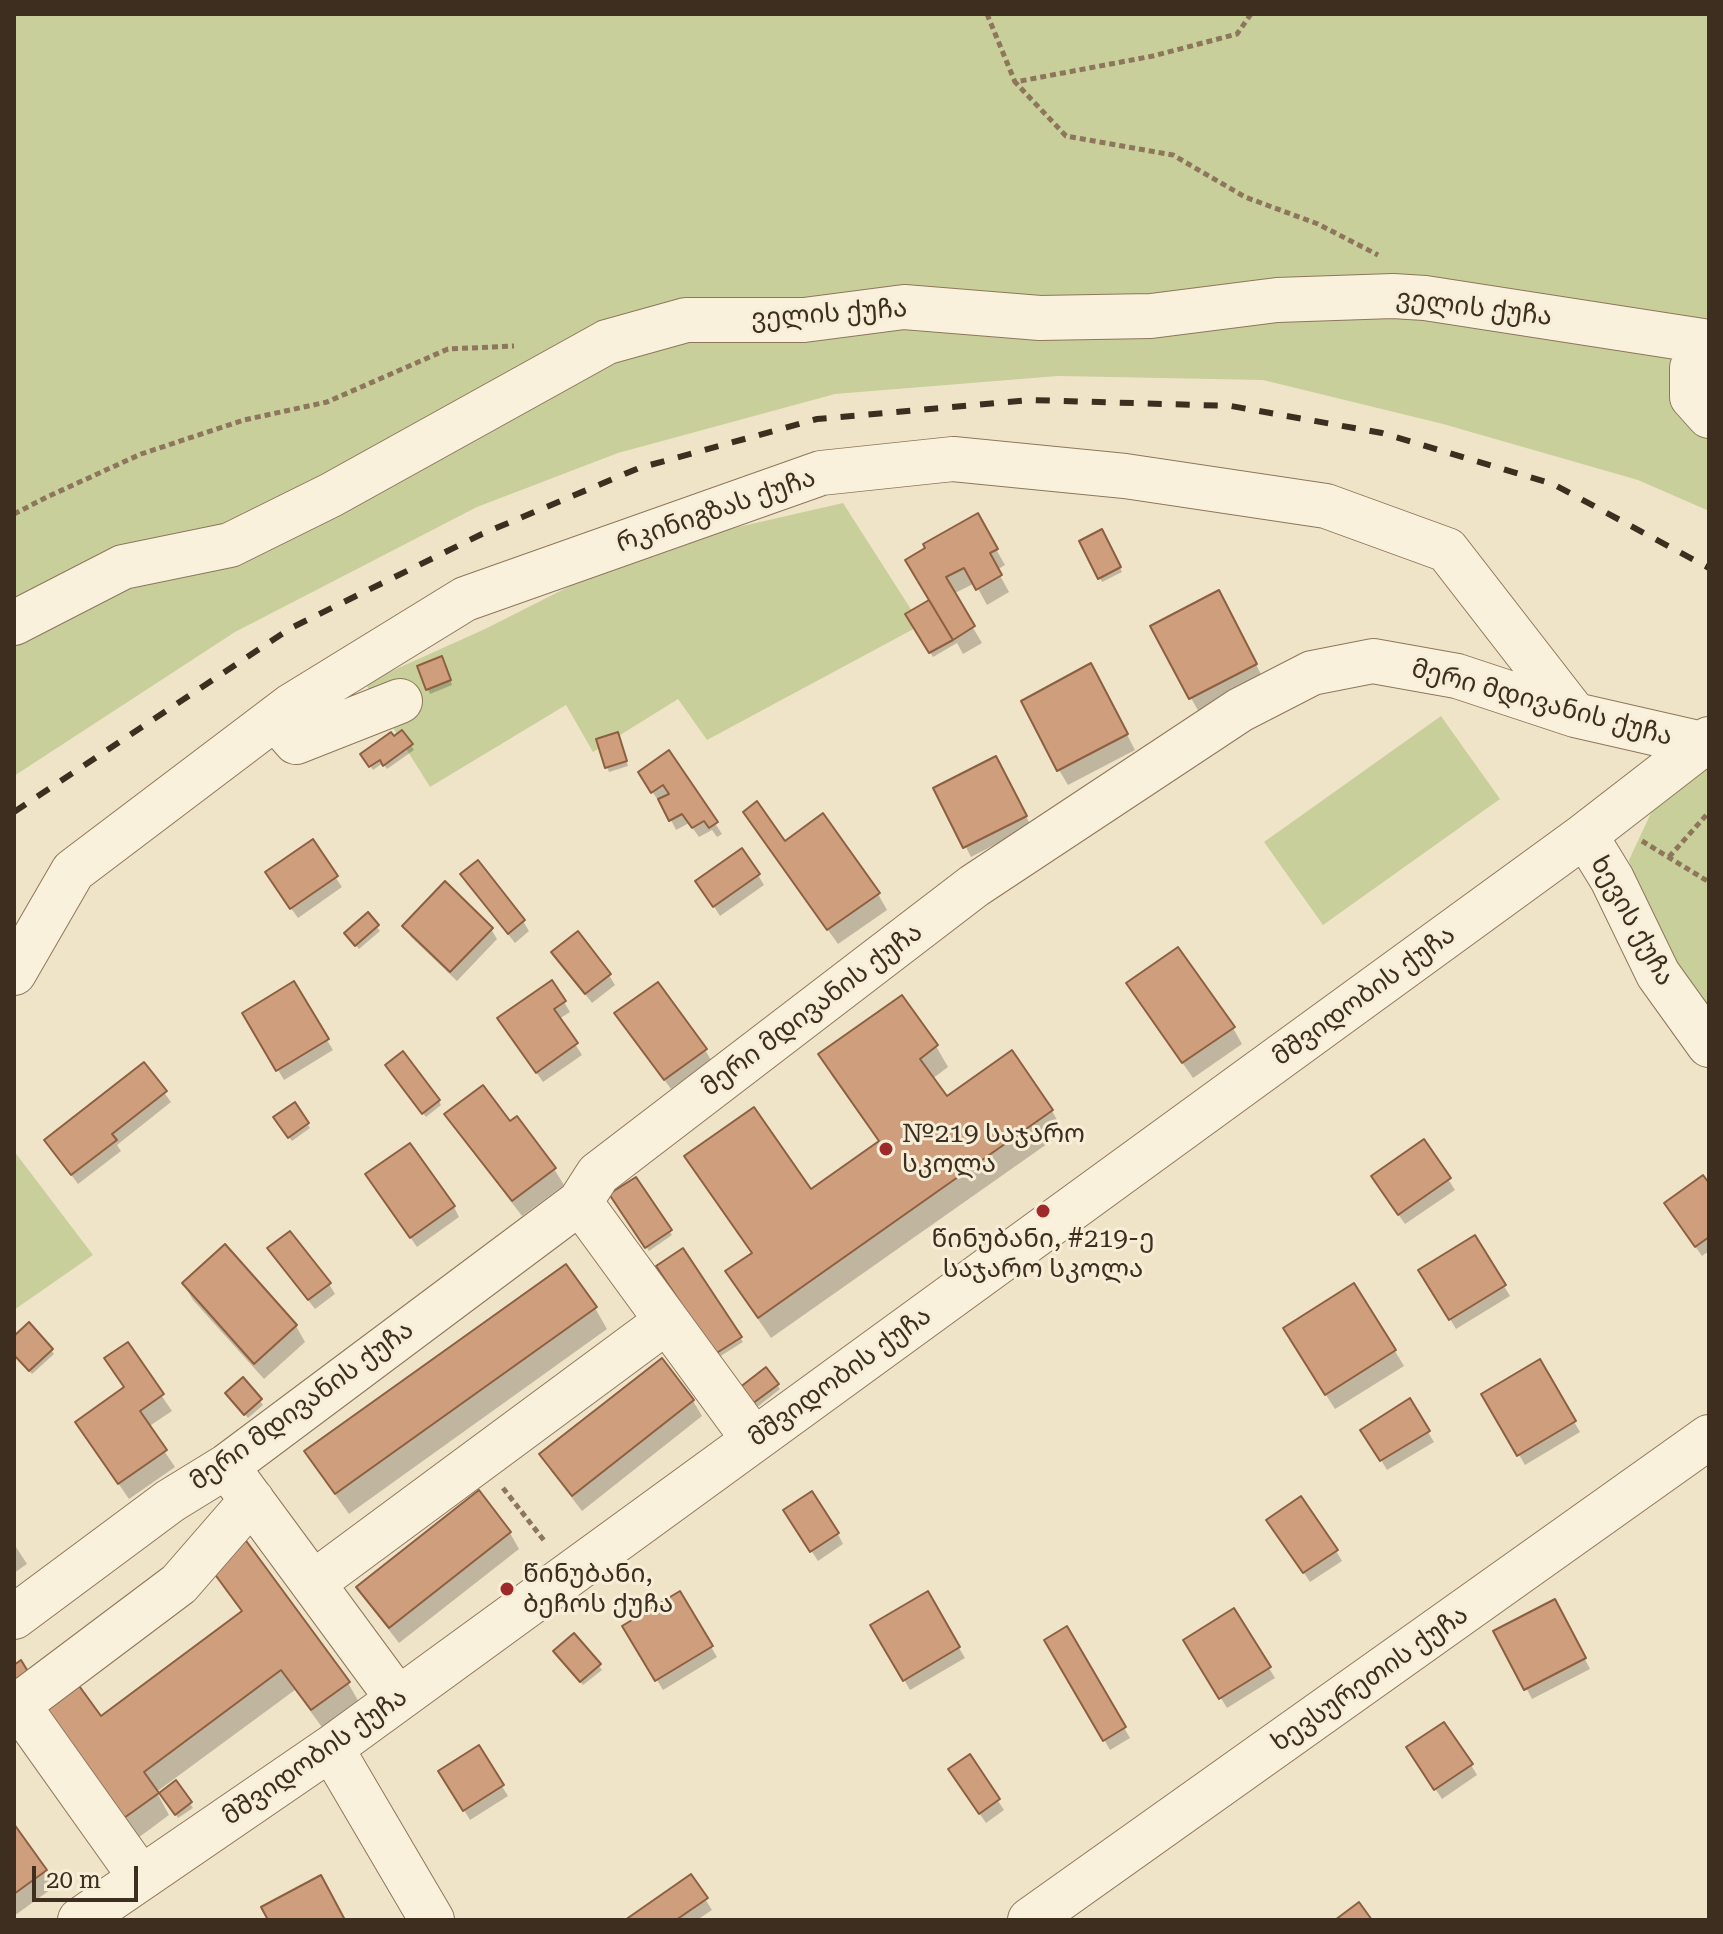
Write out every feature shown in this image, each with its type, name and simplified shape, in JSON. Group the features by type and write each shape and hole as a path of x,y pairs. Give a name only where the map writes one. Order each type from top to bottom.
{"street":[{"name":"ველის ქუჩა","path":"14,623 123,567 230,545 331,495 607,342 686,320 804,320 904,307 1040,318 1151,316 1277,300 1393,296 1425,298 1709,342"},
{"path":"1709,349 1692,368 1692,397 1709,416"},
{"name":"რკინიგზას ქუჩა","path":"14,973 73,871 291,706 465,599 821,473 953,459 1125,476 1326,506 1447,550 1575,715"},
{"name":"მერი მდივანის ქუჩა","path":"14,1617 170,1501 239,1483 580,1202 598,1174 974,886 1240,710 1312,673 1373,661 1457,676 1575,715 1705,741"},
{"path":"275,718 296,742 400,701"},
{"name":"მშვიდობის ქუჩა","path":"80,1920 331,1748 1595,827 1705,741"},
{"name":"ხევის ქუჩა","path":"1595,827 1612,879 1658,974 1709,1045"},
{"path":"580,1202 754,1440"},
{"path":"313,1583 667,1321"},
{"name":"ხევსურეთის ქუჩა","path":"1030,1920 1709,1437"},
{"path":"141,1878 18,1705 179,1584 239,1483 398,1699"},
{"path":"331,1748 432,1920"}],"path":[{"path":"987,14 1015,82 1066,136 1173,155 1245,197 1318,224 1379,256"},
{"path":"1015,82 1153,56 1237,34 1251,14"},
{"path":"14,514 141,454 244,420 327,402 448,349 527,346"},
{"path":"1669,857 1709,812"},
{"path":"1595,827 1669,857 1709,882"},
{"path":"480,1459 571,1573"}],"green space":[{"path":"14,14 1709,14 1709,511 1638,480 1443,424 1263,380 1058,376 835,394 618,453 477,507 235,632 14,776"},
{"path":"843,503 921,625 707,740 678,699 593,752 566,705 430,787 365,683 485,629 576,583 699,536"},
{"path":"1441,716 1500,799 1323,925 1264,842"},
{"path":"1709,762 1709,1018 1646,922 1629,860 1657,800"},
{"path":"14,1151 93,1255 14,1310"}],"building":[{"path":"978,513 998,549 990,553 1002,575 976,590 964,568 946,577 975,626 953,640 905,560 925,548 923,544"},
{"path":"1102,529 1121,567 1098,579 1079,541"},
{"path":"1219,590 1257,664 1189,699 1150,626"},
{"path":"929,600 953,640 929,653 905,614"},
{"path":"442,656 451,680 426,690 417,666"},
{"path":"1091,663 1128,734 1057,771 1021,701"},
{"path":"402,730 413,744 383,766 380,760 369,767 360,754 391,732 394,736"},
{"path":"618,732 627,761 605,768 596,739"},
{"path":"669,750 718,822 709,828 704,821 692,828 682,814 669,821 658,799 669,794 663,785 651,793 638,772"},
{"path":"996,756 1027,816 963,848 933,788"},
{"path":"757,801 785,841 823,813 880,893 827,930 743,812"},
{"path":"313,839 338,876 290,909 265,872"},
{"path":"742,848 760,874 713,907 695,881"},
{"path":"478,860 525,920 508,934 460,874"},
{"path":"445,881 493,928 450,972 402,926"},
{"path":"368,912 379,925 355,946 344,933"},
{"path":"578,931 611,974 585,994 551,952"},
{"path":"1178,947 1235,1027 1182,1063 1126,983"},
{"path":"552,980 566,1001 554,1009 578,1043 536,1073 497,1018"},
{"path":"294,981 329,1039 276,1071 242,1013"},
{"path":"658,982 707,1049 664,1080 614,1013"},
{"path":"902,995 938,1045 920,1059 947,1096 1012,1050 1053,1110 758,1318 725,1271 752,1253 684,1156 754,1107 811,1189 879,1141 818,1054"},
{"path":"403,1051 440,1100 422,1114 385,1065"},
{"path":"144,1062 167,1091 112,1134 117,1140 71,1175 44,1140"},
{"path":"483,1085 510,1121 517,1116 556,1168 512,1201 444,1114"},
{"path":"295,1102 309,1123 288,1138 273,1117"},
{"path":"1424,1139 1451,1178 1398,1215 1371,1176"},
{"path":"410,1143 455,1206 410,1238 365,1174"},
{"path":"1703,1175 1709,1183 1709,1237 1695,1247 1664,1203"},
{"path":"636,1177 672,1230 645,1248 609,1194"},
{"path":"290,1231 331,1283 308,1300 267,1248"},
{"path":"1475,1235 1506,1285 1449,1320 1418,1270"},
{"path":"225,1244 297,1325 254,1364 182,1283"},
{"path":"683,1248 742,1337 715,1354 656,1266"},
{"path":"566,1264 597,1307 335,1494 304,1451"},
{"path":"1354,1283 1396,1350 1325,1395 1283,1328"},
{"path":"29,1322 53,1349 29,1371 14,1355 14,1336"},
{"path":"128,1342 164,1394 140,1411 167,1450 118,1484 75,1422 124,1387 104,1358"},
{"path":"662,1358 694,1400 572,1496 539,1454"},
{"path":"1540,1359 1576,1421 1517,1456 1481,1394"},
{"path":"766,1367 779,1384 752,1404 739,1388"},
{"path":"243,1377 262,1399 244,1415 225,1393"},
{"path":"1410,1398 1430,1431 1380,1461 1360,1430"},
{"path":"479,1490 511,1532 389,1628 356,1587"},
{"path":"812,1491 839,1533 810,1552 783,1510"},
{"path":"1301,1496 1338,1550 1303,1573 1266,1520"},
{"path":"244,1538 350,1682 311,1710 281,1670 144,1772 159,1793 124,1818 43,1708 77,1683 101,1716 242,1611 208,1565"},
{"path":"680,1591 713,1646 655,1681 622,1626"},
{"path":"928,1591 960,1647 903,1681 870,1625"},
{"path":"1555,1599 1586,1658 1524,1690 1493,1631"},
{"path":"1234,1608 1271,1667 1219,1699 1183,1640"},
{"path":"1067,1626 1126,1727 1103,1741 1044,1640"},
{"path":"574,1633 601,1664 580,1682 553,1651"},
{"path":"21,1660 35,1683 14,1697 14,1665"},
{"path":"1444,1722 1473,1764 1434,1790 1406,1747"},
{"path":"479,1745 504,1785 463,1811 438,1771"},
{"path":"970,1754 1000,1799 979,1814 948,1769"},
{"path":"176,1780 192,1802 175,1815 159,1793"},
{"path":"14,1824 47,1870 14,1894"},
{"path":"691,1874 708,1898 676,1920 625,1920"},
{"path":"321,1875 345,1920 268,1920 261,1907"},
{"path":"1359,1902 1372,1920 1335,1920"}],"railway":[{"path":"14,812 291,628 482,534 639,468 817,419 1030,400 1231,406 1382,433 1553,484 1709,568"}],"place":[{"name":"№219 საჯარო სკოლა","path":"886,1149"},
{"name":"წინუბანი, #219-ე საჯარო სკოლა","path":"1043,1211"},
{"name":"წინუბანი, ბეჩოს ქუჩა","path":"507,1589"}]}
